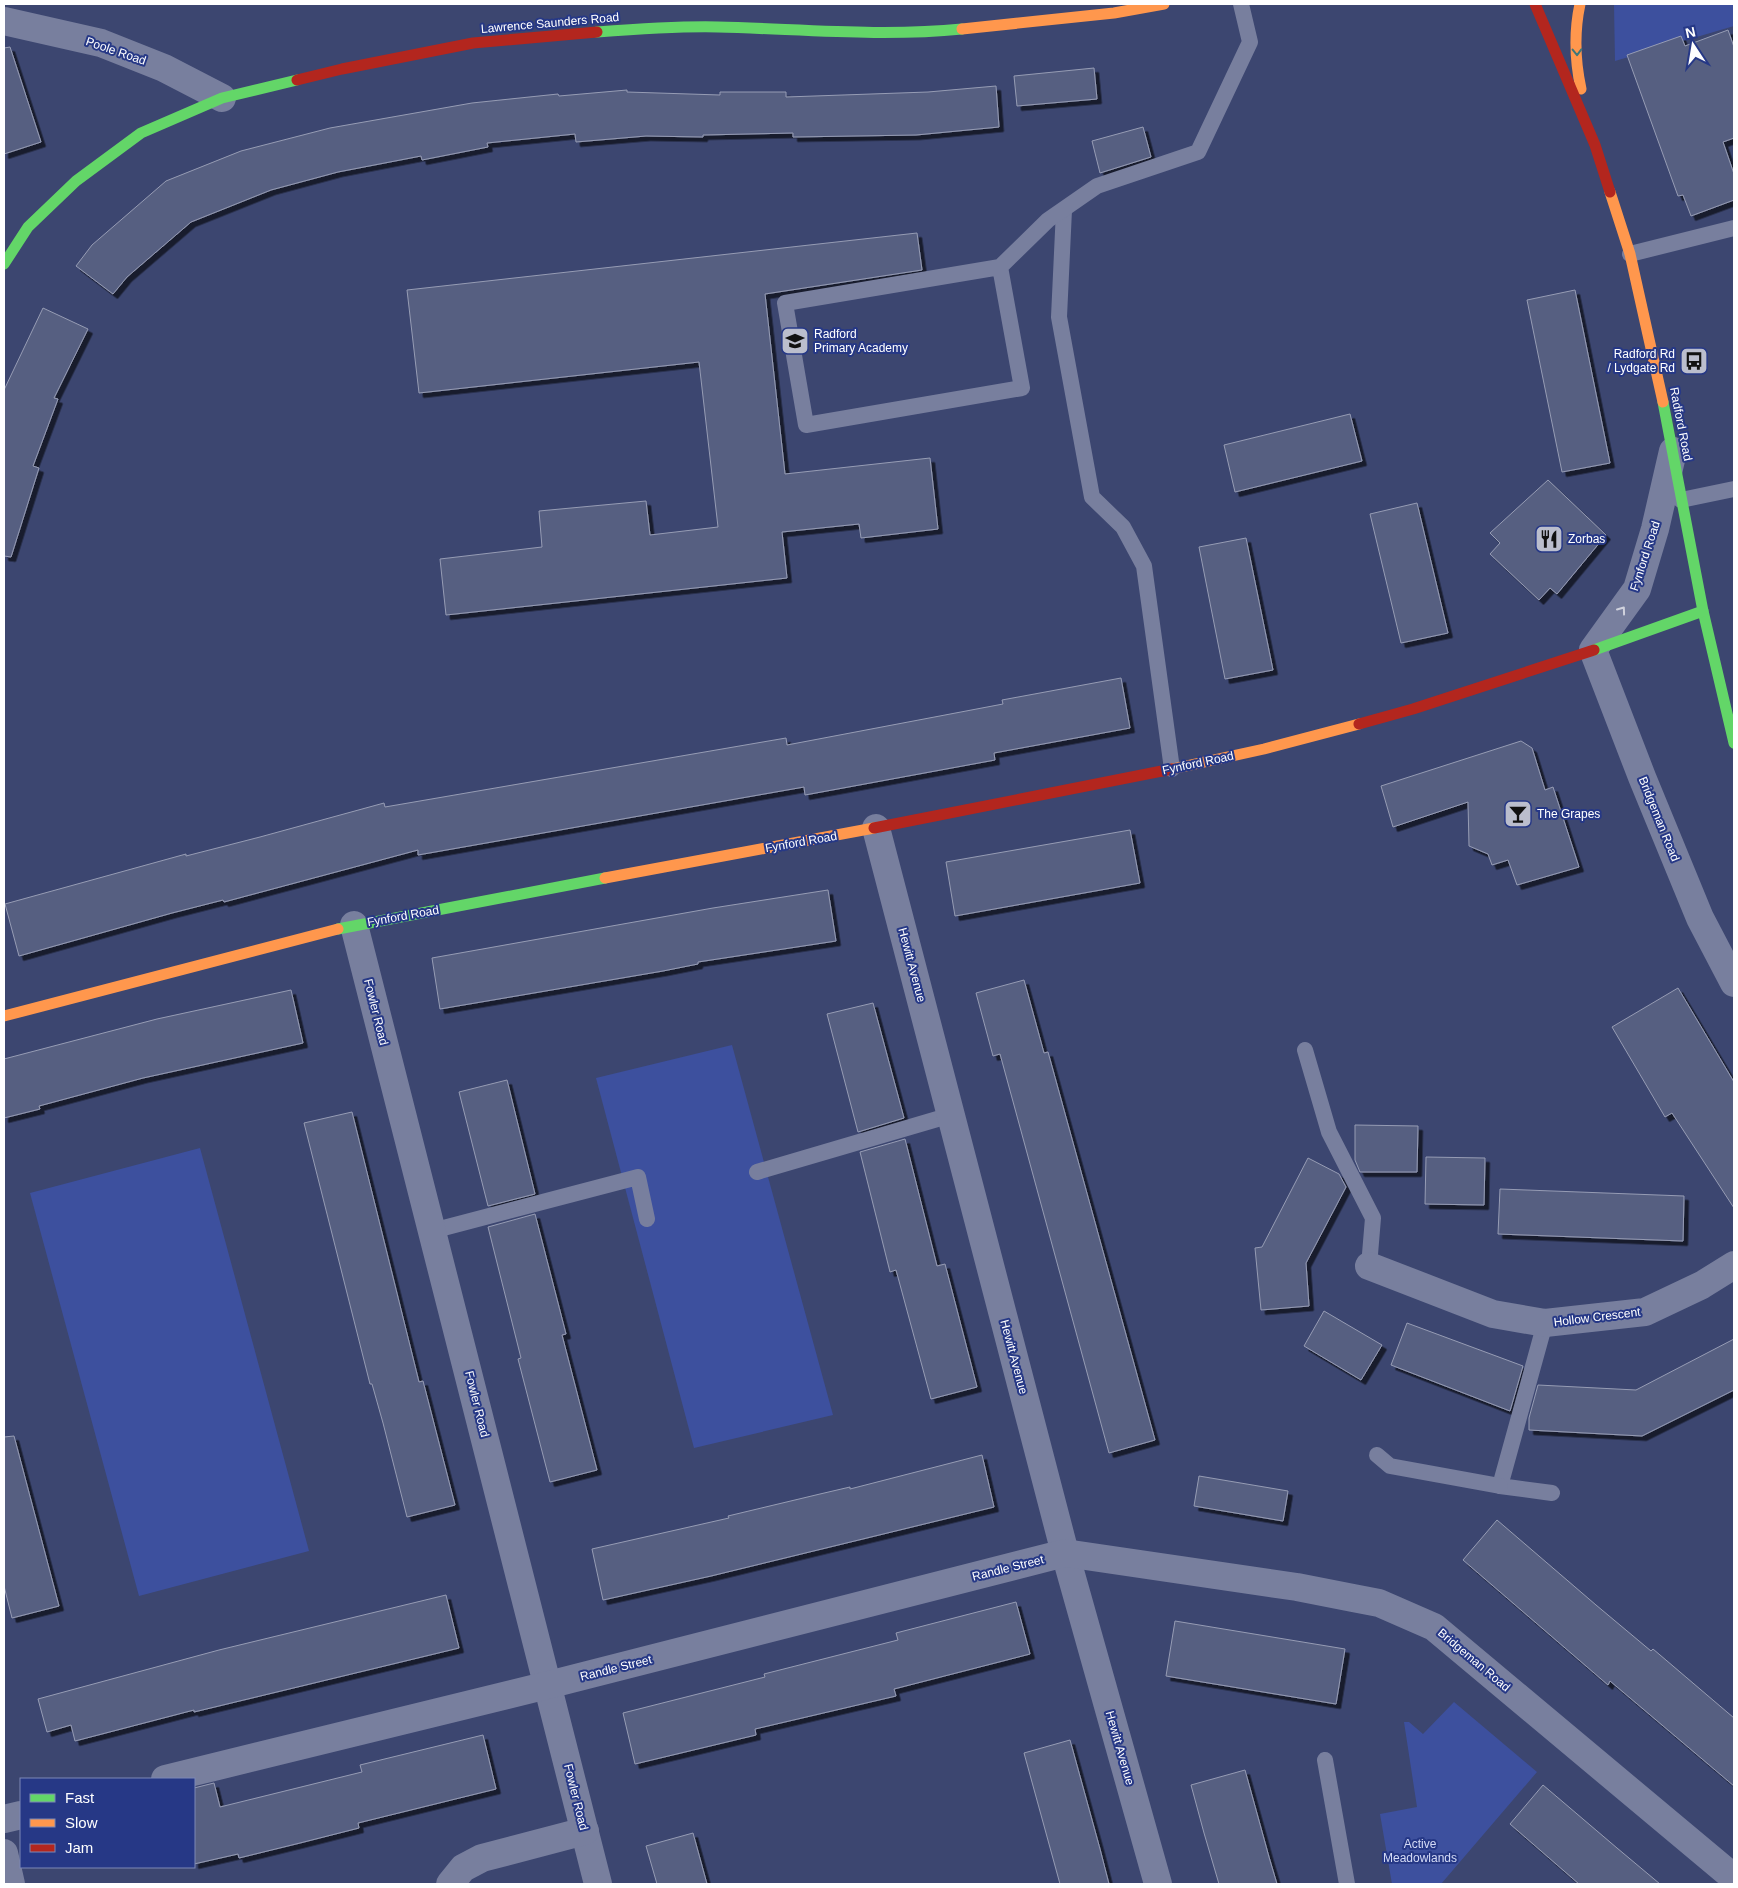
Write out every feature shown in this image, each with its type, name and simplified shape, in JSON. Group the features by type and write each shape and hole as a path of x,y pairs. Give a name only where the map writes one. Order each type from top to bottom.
{"street":[{"name":"Lawrence Saunders Road","path":"4,264 28,226 76,181 141,132 222,98 342,69 482,42 620,30 717,27 863,33 934,32 1114,13 1164,4"},
{"name":"Radford Road","path":"1535,4 1595,145 1630,254 1657,368 1703,610 1734,743"},
{"path":"1580,4 1577,14 1577,58 1580,84 1595,145"},
{"name":"Poole Road","path":"4,21 101,43 164,68 222,98"},
{"name":"Fynford Road","path":"1593,650 1637,589 1654,529 1672,451"},
{"name":"Fynford Road","path":"4,1016 354,925 876,828 1264,749 1413,709 1593,650 1703,610"},
{"name":"Bridgeman Road","path":"1593,650 1642,777 1700,918 1734,984"},
{"name":"Hewitt Avenue","path":"876,828 1066,1553 1158,1884"},
{"name":"Fowler Road","path":"354,925 598,1884"},
{"name":"Hollow Crescent","path":"1368,1266 1493,1314 1545,1323 1645,1312 1702,1284 1734,1265"},
{"name":"Bridgeman Road","path":"1066,1553 1297,1587 1343,1596 1380,1604 1434,1627 1734,1878"},
{"name":"Randle Street","path":"169,1778 548,1685 1066,1553"},
{"path":"4,1819 20,1815"},
{"path":"450,1884 463,1868 482,1858 585,1831"},
{"path":"4,1853 11,1884"}],"lane":[{"path":"1000,267 1022,388 806,424 785,303 1000,267 1048,220 1097,186 1198,152 1250,42 1241,4"},
{"path":"1064,210 1059,317 1090,487 1092,497 1123,527 1144,566 1172,769"},
{"path":"1630,254 1734,228"},
{"path":"1681,500 1734,489"},
{"path":"1305,1050 1328,1132 1374,1218 1368,1266"},
{"path":"757,1172 951,1115"},
{"path":"432,1231 638,1177 647,1219"},
{"path":"1500,1486 1545,1323"},
{"path":"1376,1455 1390,1466 1500,1486 1552,1493"},
{"path":"1324,1760 1347,1884"}],"green space":[{"path":"1614,4 1734,4 1734,26 1615,61"},
{"path":"732,1045 833,1415 694,1448 596,1078"},
{"path":"200,1148 309,1551 139,1596 30,1193"},
{"name":"Active Meadowlands","path":"1454,1702 1537,1772 1441,1884 1392,1884 1380,1814 1417,1807 1404,1722 1409,1722 1423,1734"}],"building":[{"path":"1728,30 1734,47 1734,138 1723,142 1734,174 1734,200 1691,216 1683,195 1678,196 1627,55 1681,36 1685,46"},
{"path":"10,47 41,142 4,154 4,48"},
{"path":"1094,68 1097,99 1017,106 1014,76"},
{"path":"996,86 999,127 916,135 793,137 793,133 703,135 703,137 646,136 576,142 575,134 487,143 488,147 422,160 421,156 338,172 271,190 191,222 127,277 113,294 76,266 92,245 166,181 241,151 330,128 472,103 558,94 559,96 627,90 627,92 720,95 720,92 786,92 786,97 928,92"},
{"path":"1143,127 1151,157 1100,173 1092,141"},
{"path":"917,233 922,270 765,294 785,474 930,458 938,529 861,538 859,524 782,532 787,578 446,615 440,559 542,547 539,511 646,501 650,535 718,527 699,362 419,393 407,290"},
{"path":"1575,290 1610,463 1562,472 1527,300"},
{"path":"43,308 88,329 54,398 58,399 33,466 39,468 11,557 4,556 4,390"},
{"path":"1350,414 1362,461 1235,492 1224,445"},
{"name":"Zorbas","path":"1548,480 1606,535 1557,594 1550,588 1539,600 1490,554 1500,543 1490,533"},
{"path":"1417,503 1448,633 1401,643 1370,514"},
{"path":"1246,538 1273,670 1225,679 1199,547"},
{"path":"1121,678 1130,728 994,753 995,760 805,795 804,787 418,855 418,850 224,902 223,900 172,913 19,956 5,904 186,854 186,856 384,803 385,807 786,738 787,745 1003,704 1002,700"},
{"name":"The Grapes","path":"1521,741 1532,748 1545,790 1553,787 1579,867 1517,885 1508,860 1492,865 1488,854 1469,846 1468,802 1393,827 1381,786"},
{"path":"1130,830 1140,883 955,916 946,862"},
{"path":"828,890 836,941 698,962 698,964 663,971 440,1009 432,958 713,908"},
{"path":"1024,980 1044,1053 1048,1052 1155,1440 1109,1453 1000,1054 993,1056 976,993"},
{"path":"1678,988 1734,1082 1734,1208 1672,1113 1665,1117 1612,1027"},
{"path":"291,990 303,1043 143,1078 39,1106 40,1109 4,1118 4,1059 157,1019"},
{"path":"873,1003 904,1118 858,1132 827,1014"},
{"path":"507,1080 535,1194 488,1206 459,1092"},
{"path":"352,1112 419,1382 423,1381 455,1505 407,1517 383,1423 372,1384 370,1384 304,1123"},
{"path":"1355,1125 1418,1126 1417,1172 1360,1172 1355,1160"},
{"path":"905,1139 937,1266 945,1264 977,1387 931,1399 896,1270 890,1272 860,1152"},
{"path":"1426,1157 1485,1158 1484,1205 1425,1204"},
{"path":"1308,1158 1339,1174 1346,1187 1306,1263 1309,1306 1261,1310 1255,1248 1262,1247"},
{"path":"1500,1189 1684,1196 1683,1241 1498,1234"},
{"path":"535,1214 566,1334 562,1335 597,1470 550,1482 518,1359 521,1358 488,1227"},
{"path":"1324,1311 1382,1345 1361,1380 1304,1346"},
{"path":"1407,1323 1523,1366 1510,1411 1391,1365"},
{"path":"1734,1339 1734,1390 1642,1436 1529,1430 1529,1418 1538,1385 1636,1390"},
{"path":"14,1436 59,1606 12,1618 4,1586 4,1437"},
{"path":"982,1455 994,1507 711,1576 603,1600 592,1549 729,1518 728,1516 850,1487 850,1489"},
{"path":"1199,1476 1288,1491 1283,1521 1194,1506"},
{"path":"1497,1520 1651,1651 1653,1649 1734,1718 1734,1786 1610,1681 1608,1685 1463,1560"},
{"path":"446,1595 459,1648 194,1712 194,1710 75,1741 71,1725 47,1732 38,1699 219,1650"},
{"path":"1016,1602 1030,1654 894,1689 896,1696 755,1729 756,1735 635,1764 623,1713 765,1677 764,1674 898,1640 896,1633"},
{"path":"1175,1621 1345,1649 1336,1704 1166,1676"},
{"path":"483,1735 496,1789 358,1823 359,1828 300,1843 239,1858 238,1854 195,1864 195,1788 214,1783 220,1807 362,1772 360,1765"},
{"path":"1070,1740 1109,1884 1060,1884 1024,1753"},
{"path":"1245,1770 1277,1884 1219,1884 1204,1833 1191,1785"},
{"path":"1543,1785 1660,1884 1579,1884 1510,1824"},
{"path":"693,1833 707,1884 657,1884 646,1846"}],"traffic: fast":[{"path":"597,32 703,27 871,32 962,29"},
{"path":"4,264 28,227 76,181 141,133 222,98 297,80"},
{"path":"1663,402 1703,611 1734,743"},
{"path":"1594,650 1703,611"},
{"path":"338,929 605,878"}],"traffic: slow":[{"path":"962,29 1114,13 1164,4"},
{"path":"1580,4 1576,46 1577,68 1581,89"},
{"path":"1610,192 1630,254 1663,402"},
{"path":"1172,769 1264,749 1359,724"},
{"path":"605,878 874,828"},
{"path":"4,1016 338,929"}],"traffic: jam":[{"path":"1535,4 1595,145 1610,192"},
{"path":"297,80 342,69 473,43 597,32"},
{"path":"1359,724 1413,709 1594,650"},
{"path":"874,828 1172,769"}],"place":[{"name":"Radford Primary Academy","path":"795,341"},
{"name":"Radford Rd / Lydgate Rd","path":"1694,361"},
{"name":"Zorbas","path":"1549,539"},
{"name":"The Grapes","path":"1518,814"}]}
